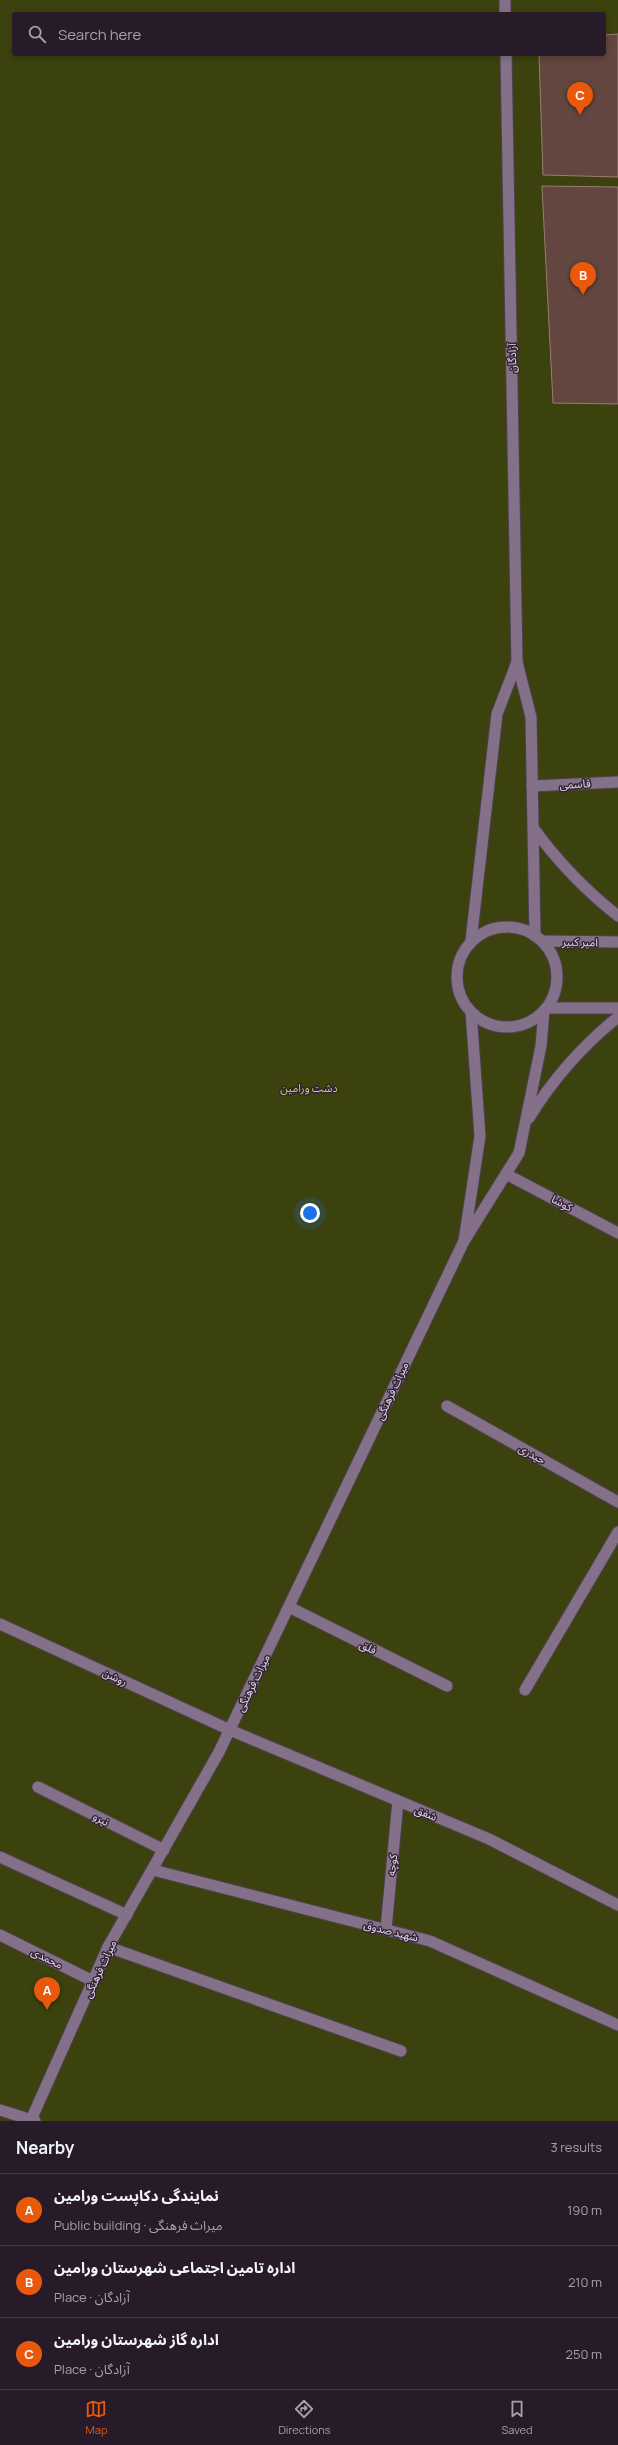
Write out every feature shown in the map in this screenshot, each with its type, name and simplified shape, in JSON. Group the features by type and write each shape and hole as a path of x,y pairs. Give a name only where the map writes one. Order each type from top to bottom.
{"main road":[{"path":"505,0 505,12"},
{"name":"آزادگان","path":"506,56 517,662"},
{"path":"517,662 530,716 538,938"},
{"path":"471,941 497,714 517,662"},
{"name":"قاسمی","path":"532,786 618,782"},
{"path":"534,829 559,864 589,894 618,916"},
{"path":"464,1241 519,1154 541,1046 545,1009 555,988 556,966 550,952 538,938 509,927 496,928 483,933 471,941 462,954 458,969 457,984 462,999 471,1012 484,1022 500,1027 511,1027 531,1021 545,1009 618,1008"},
{"name":"امیر کبیر","path":"538,938 618,942"},
{"path":"464,1241 480,1136 471,1012"},
{"path":"525,1124 546,1091 570,1060 618,1016"},
{"name":"کوشا","path":"506,1174 618,1233"},
{"name":"میراث فرهنگی","path":"33,2120 108,1947 164,1850 230,1730 464,1241"},
{"name":"حیدری","path":"447,1406 618,1502"},
{"path":"525,1690 618,1532"},
{"name":"فلق","path":"289,1607 447,1686"},
{"name":"روشن","path":"0,1624 230,1730"},
{"name":"شفق","path":"230,1730 489,1839 618,1905"},
{"name":"نیرو","path":"38,1787 164,1850"},
{"name":"کوچه","path":"386,1929 398,1801"},
{"path":"0,1857 127,1914"},
{"name":"شهید صدوق","path":"152,1870 430,1941 618,2025"},
{"name":"محمدی","path":"0,1935 93,1981"},
{"path":"108,1947 401,2050"},
{"path":"0,2110 33,2120"}],"green space":[{"name":"دشت ورامین","path":"0,0 618,0 618,2121 0,2121"}],"building":[{"path":"618,34 618,177 543,175 539,56 606,56 606,35"},
{"path":"542,186 618,187 618,404 553,403"}],"place":[{"name":"اداره گاز شهرستان ورامین","path":"580,115"},
{"name":"اداره تامین اجتماعی شهرستان ورامین","path":"583,295"},
{"name":"نمایندگی دکاپست ورامین","path":"47,2010"}]}
